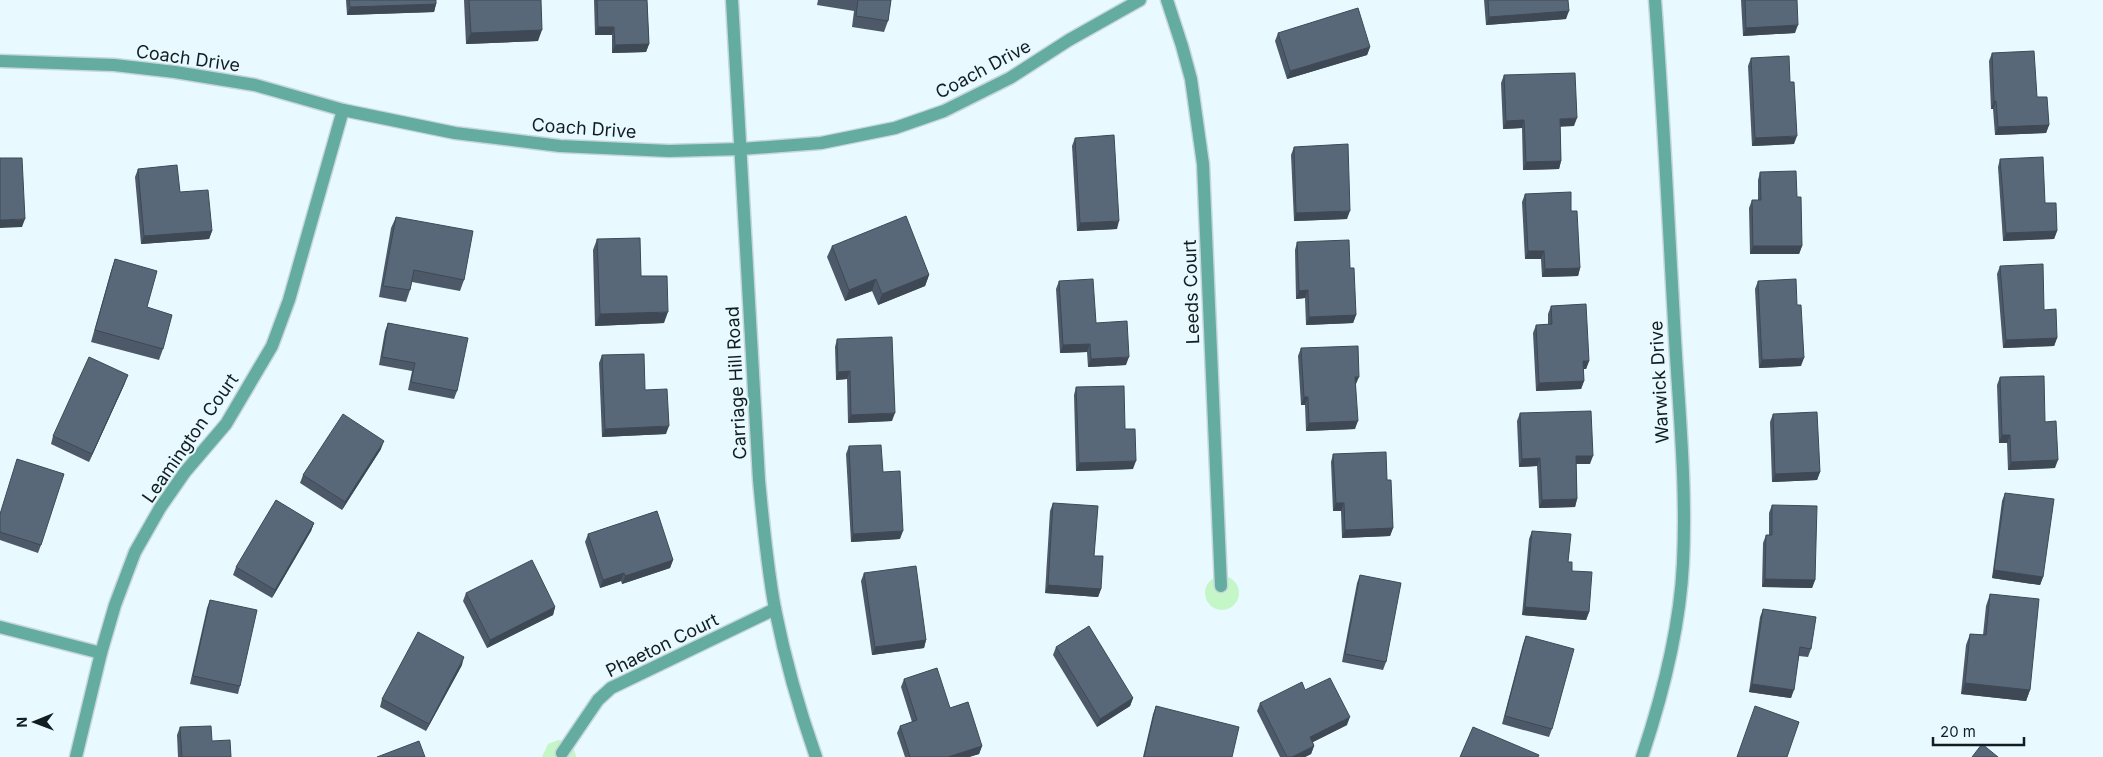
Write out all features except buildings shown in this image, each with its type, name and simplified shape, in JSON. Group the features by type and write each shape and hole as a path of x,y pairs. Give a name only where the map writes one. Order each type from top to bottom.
{"street":[{"name":"Carriage Hill Road","path":"732,0 759,480 765,547 775,609 800,709 816,757"},
{"name":"Coach Drive","path":"0,61 114,65 175,72 255,86 343,110 455,133 560,146 669,151 741,149 821,143 895,128 944,111 1010,78 1069,40 1140,0"},
{"name":"Leeds Court","path":"1167,0 1191,79 1203,164 1221,586"},
{"name":"Warwick Drive","path":"1642,757 1659,705 1669,665 1680,600 1683,562 1682,478 1663,114 1655,0"},
{"name":"Leamington Court","path":"76,757 101,652 115,605 135,552 160,508 185,472 226,424 272,346 289,300 343,110"},
{"name":"Phaeton Court","path":"562,753 598,700 611,688 775,609"},
{"path":"0,627 101,652"}],"green space":[{"path":"1222,576 1229,577 1234,581 1238,586 1238,600 1234,605 1229,609 1222,610 1215,609 1210,605 1206,600 1205,593 1206,586 1210,581 1215,577"},
{"path":"558,740 570,745 576,757 542,757 548,744"}]}
